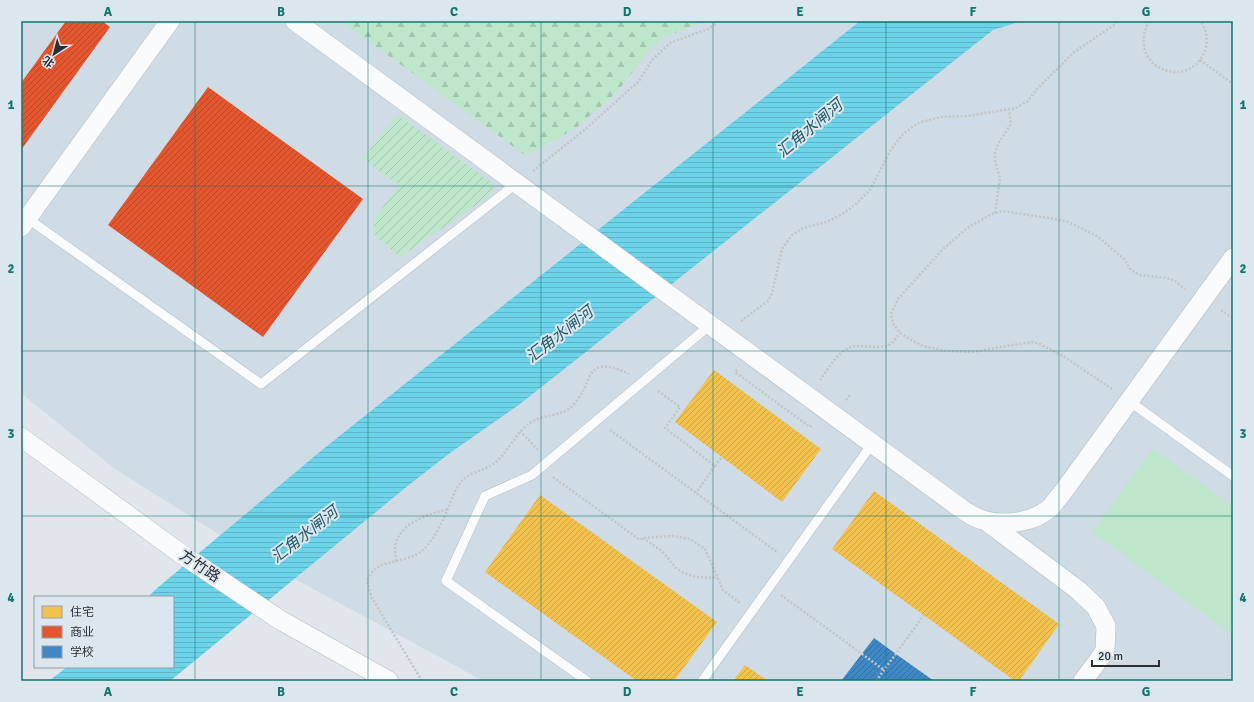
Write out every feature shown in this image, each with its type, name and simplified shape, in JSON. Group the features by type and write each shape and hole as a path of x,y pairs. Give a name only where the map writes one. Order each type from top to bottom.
{"street":[{"path":"24,223 170,21"},
{"path":"295,21 959,507 972,516 986,521 1023,521 1036,516 1050,507 1063,492 1130,401 1233,258"},
{"name":"方竹路","path":"21,437 180,553 280,620 389,681"},
{"path":"986,521 1078,590 1096,607 1106,626 1105,651 1083,681"}],"lane":[{"path":"24,223 261,384 517,183"},
{"path":"587,681 446,581 485,496 532,475 644,380 716,330"},
{"path":"1130,401 1233,476"},
{"path":"702,681 872,444"}],"path":[{"path":"517,183 589,126 639,81 652,60 670,43 708,28 719,21"},
{"path":"716,330 768,301 772,293 782,249 792,235 803,228 826,222 841,215 856,204 870,190 890,151 903,134 918,123 940,117 968,116 1016,108 1028,101 1037,89 1074,52 1114,25 1117,21"},
{"path":"1149,21 1143,40 1145,50 1150,60 1157,67 1167,71 1178,72 1188,69 1197,63 1204,55 1207,45 1207,34 1200,21"},
{"path":"1200,60 1233,84"},
{"path":"995,213 1000,178 995,161 995,152 998,144 1011,124 1009,110"},
{"path":"1130,401 1077,365 1040,344 1026,342 973,352 947,351 923,346 912,341 900,333 893,324 891,314 898,298 942,250 967,228 995,213 1002,211 1068,222 1098,236 1124,259 1130,270 1140,275 1167,278 1175,281 1202,301"},
{"path":"1221,310 1233,319"},
{"path":"808,397 844,350 854,346 888,346 900,333"},
{"path":"600,367 609,367"},
{"path":"644,380 680,407 665,428 715,466"},
{"path":"597,420 788,561"},
{"path":"520,431 536,448"},
{"path":"696,493 722,457"},
{"path":"541,468 640,540 643,538 672,536 690,539 705,549 723,590 751,612"},
{"path":"396,562 395,548 399,536 412,522 448,509"},
{"path":"643,538 662,551 677,568 684,573 696,577 718,578"},
{"path":"769,587 884,670"},
{"path":"876,681 924,615"}],"shaded area":[{"path":"21,21 1233,21 1233,681 483,681 263,562 115,469 21,393"}],"green space":[{"path":"341,21 706,21 662,38 648,52 617,92 576,128 526,156"},
{"path":"397,114 492,183 493,189 489,196 400,257 374,234 374,219 399,185 363,159"},
{"path":"1153,448 1233,507 1233,635 1092,532"}],"water":[{"name":"汇角水闸河","path":"860,21 1022,21 993,30 520,404 450,453 410,484 170,681 49,681 66,668 174,668 174,596 149,596 322,450"}],"building: 住宅":[{"path":"714,370 821,449 782,502 675,422"},
{"path":"874,491 1059,624 1019,681 1015,681 832,549"},
{"path":"540,495 717,622 674,681 637,681 485,572"},
{"path":"745,665 768,681 733,681"}],"building: 商业":[{"path":"66,21 102,21 110,27 21,150 21,83"},
{"path":"208,87 363,199 263,337 108,225"}],"building: 学校":[{"path":"874,638 896,654 934,681 841,681"}]}
